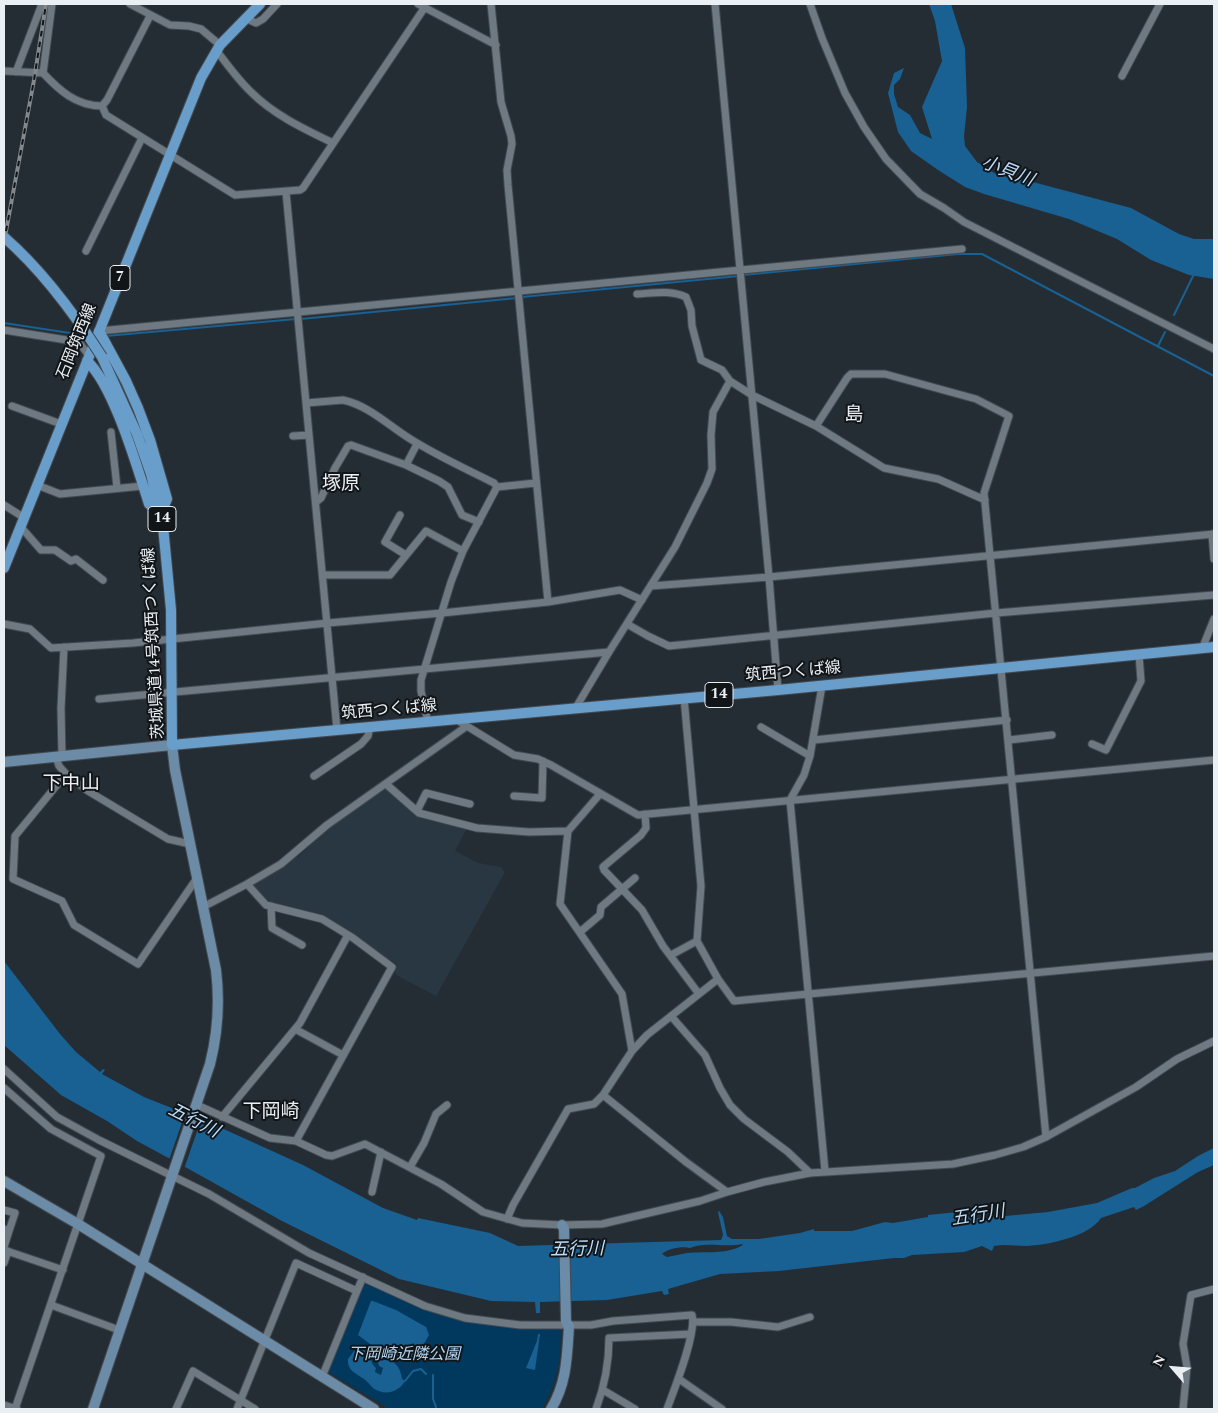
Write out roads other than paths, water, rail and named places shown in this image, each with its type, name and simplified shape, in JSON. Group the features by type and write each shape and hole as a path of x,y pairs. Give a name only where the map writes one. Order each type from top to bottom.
{"main road":[{"name":"石岡筑西線","path":"4,568 200,78 218,47 260,4"},
{"name":"茨城県道14号筑西つくば線","path":"4,236 38,270 64,302 102,357 138,434 161,513 170,586 172,745 224,740"},
{"path":"88,358 116,411 149,504 161,513 167,498 150,440 126,382 99,331"},
{"name":"筑西つくば線","path":"224,740 822,686 1214,647"}],"street":[{"path":"16,72 42,4"},
{"path":"43,72 52,4"},
{"path":"130,4 170,25 189,26 200,30 218,47 249,91 295,125 333,144"},
{"path":"245,18 256,23 263,19 277,4"},
{"path":"491,4 501,102 512,144 507,170 548,602"},
{"path":"715,4 778,690"},
{"path":"810,4 845,93 864,127 886,159 920,194 964,222 1214,348"},
{"path":"1122,76 1160,4"},
{"path":"102,106 106,115 235,194 300,190 333,144 421,6 496,45"},
{"path":"102,106 107,100 150,16"},
{"path":"4,71 43,72 63,93 76,101 90,106 102,106"},
{"path":"86,251 142,138"},
{"path":"286,192 337,730"},
{"path":"99,331 298,317 741,273 962,248"},
{"path":"637,294 662,292 677,293 686,297 691,310 692,326 701,360 722,370 730,381 752,395 816,426 884,468 938,479 985,500"},
{"path":"4,330 79,342 88,358"},
{"path":"816,426 851,374 885,374 976,399 1009,416 984,493 1046,1137"},
{"path":"576,709 609,652 675,547 707,483 712,469 711,435 713,412 730,381"},
{"path":"306,402 343,400 348,402 365,410 417,444 494,483 498,487 536,484"},
{"path":"12,406 61,424"},
{"path":"111,432 117,488"},
{"path":"293,436 309,435"},
{"path":"406,465 417,444"},
{"path":"316,502 321,498 348,446 356,446 406,465 439,481 448,487 462,515 479,522"},
{"path":"37,485 60,494 143,486"},
{"path":"428,722 421,691 421,680 451,582 463,551 498,487"},
{"path":"4,505 22,522 41,550 55,550 71,561 76,559 104,580"},
{"path":"400,515 385,542 406,555"},
{"path":"323,575 390,575 426,531 463,551"},
{"path":"651,586 1213,534 1214,559"},
{"path":"4,624 30,629 51,648 442,613 548,602 620,590 642,600"},
{"path":"627,624 669,646 996,613 1214,595"},
{"path":"1202,649 1214,619"},
{"path":"64,647 59,766 88,791 168,839 190,844"},
{"path":"99,699 609,652"},
{"path":"1092,744 1106,750 1141,681 1139,655"},
{"path":"822,686 810,756 804,775 790,800 825,1171"},
{"path":"684,698 701,886 697,941 718,979 734,1001 1214,956"},
{"path":"457,720 514,755 543,761 638,814 1214,760"},
{"path":"814,740 1007,720"},
{"path":"203,907 281,864 327,825 467,726"},
{"path":"314,776 360,744 368,736 370,727"},
{"path":"762,727 810,756"},
{"path":"1009,740 1052,735"},
{"path":"4,762 172,745 190,844 213,948 219,1002 216,1043 174,1173 93,1409"},
{"path":"514,796 542,798 543,761"},
{"path":"66,774 15,836 13,879 62,901 74,925 138,964 197,878"},
{"path":"386,784 420,813 477,828 529,832 568,831"},
{"path":"417,810 426,793 470,804"},
{"path":"600,794 568,831 560,904 622,994 632,1051"},
{"path":"645,814 646,828 641,835 603,867 642,910 663,946 699,994"},
{"path":"580,932 600,915 601,907 635,878"},
{"path":"247,884 266,905 322,919 348,934 392,967 296,1141"},
{"path":"271,906 272,928 302,945"},
{"path":"222,1117 300,1023 348,934"},
{"path":"671,955 697,941"},
{"path":"507,1219 513,1205 568,1110 594,1104 603,1095 632,1051 647,1035 718,979"},
{"path":"671,1016 705,1055 720,1088 730,1104 744,1119 788,1152 810,1173"},
{"path":"295,1029 343,1055"},
{"path":"196,1107 270,1138 296,1141 326,1155 332,1156 365,1144 441,1184 483,1212 522,1223 563,1227 602,1224 810,1173 953,1164 1013,1150 1046,1137 1136,1087 1177,1059 1214,1041"},
{"path":"4,1069 10,1086 51,1130 101,1156 16,1409 4,1405"},
{"path":"10,1086 57,1117 99,1140 174,1173 308,1252 425,1306 465,1318 520,1326 692,1315 694,1322 691,1334 679,1379 667,1409"},
{"path":"603,1095 686,1162 727,1192"},
{"path":"410,1167 424,1143 436,1114 447,1105"},
{"path":"372,1192 380,1152"},
{"path":"4,1181 78,1224 322,1376 367,1408"},
{"path":"4,1210 15,1214 6,1230 4,1263"},
{"path":"551,1409 562,1387 566,1367 567,1324 563,1227"},
{"path":"5,1249 63,1270"},
{"path":"237,1409 296,1263 357,1291"},
{"path":"322,1376 363,1277"},
{"path":"1183,1409 1187,1367 1183,1344 1191,1295 1214,1289"},
{"path":"51,1305 119,1330"},
{"path":"694,1322 731,1322 778,1327 810,1317"},
{"path":"596,1409 603,1390 609,1355 609,1338 691,1334"},
{"path":"176,1409 193,1371 255,1409"},
{"path":"679,1379 722,1409"},
{"path":"603,1390 635,1409"}],"water":[{"path":"929,4 951,4 965,48 967,107 964,136 965,146 977,162 996,174 1131,208 1179,234 1194,239 1214,239 1214,279 1189,275 1151,260 1117,239 1069,219 965,187 911,151 898,132 888,93 894,73 904,68 900,79 894,85 894,94 898,107 910,115 920,133 932,139 922,107 942,61 935,21"},
{"name":"五行川","path":"4,961 60,1034 76,1052 100,1072 103,1069 105,1070 102,1074 144,1097 217,1126 303,1165 383,1208 417,1220 418,1218 490,1233 518,1246 721,1240 723,1235 719,1211 723,1217 727,1236 732,1239 759,1239 814,1229 814,1231 852,1231 885,1222 893,1223 928,1217 928,1215 958,1212 973,1218 984,1218 1048,1212 1097,1203 1175,1171 1214,1148 1214,1165 1198,1172 1136,1210 1134,1207 1101,1218 1095,1225 1078,1235 1056,1242 1026,1246 994,1246 992,1251 982,1246 964,1252 912,1255 904,1258 779,1271 720,1274 668,1289 669,1294 664,1295 662,1291 607,1300 540,1302 540,1313 536,1313 535,1302 491,1301 399,1279 282,1221 137,1141 107,1121 61,1095 4,1045","holes":["743,1245 723,1251 687,1253 667,1257 662,1254 675,1248 683,1247"]},
{"path":"371,1301 396,1310 426,1327 429,1335 413,1358 406,1362 392,1353 378,1350 358,1335"},
{"path":"538,1334 540,1334 535,1370 526,1368"},
{"path":"360,1349 368,1352 376,1368 375,1372 381,1375 383,1368 379,1366 378,1362 381,1358 396,1364 402,1379 405,1381 402,1385 395,1391 382,1392 373,1388 353,1371 349,1366 348,1359 354,1351"}],"waterway":[{"path":"743,275 958,254 982,254 1214,376"},
{"path":"1174,315 1194,274"},
{"path":"522,297 739,276"},
{"path":"301,319 517,298"},
{"path":"106,336 296,319"},
{"path":"4,323 83,335"},
{"path":"1158,346 1165,332"},
{"path":"405,1381 413,1371 421,1369 426,1374"},
{"path":"433,1375 433,1399 436,1407"}],"railway":[{"path":"4,242 46,4"}],"district":[{"name":"島","path":"854,416"},
{"name":"塚原","path":"341,485"},
{"name":"下中山","path":"71,785"},
{"name":"下岡崎","path":"271,1113"}],"water label":[{"name":"小貝川","path":"1007,173"}],"park label":[{"name":"下岡崎近隣公園","path":"404,1356"}]}
